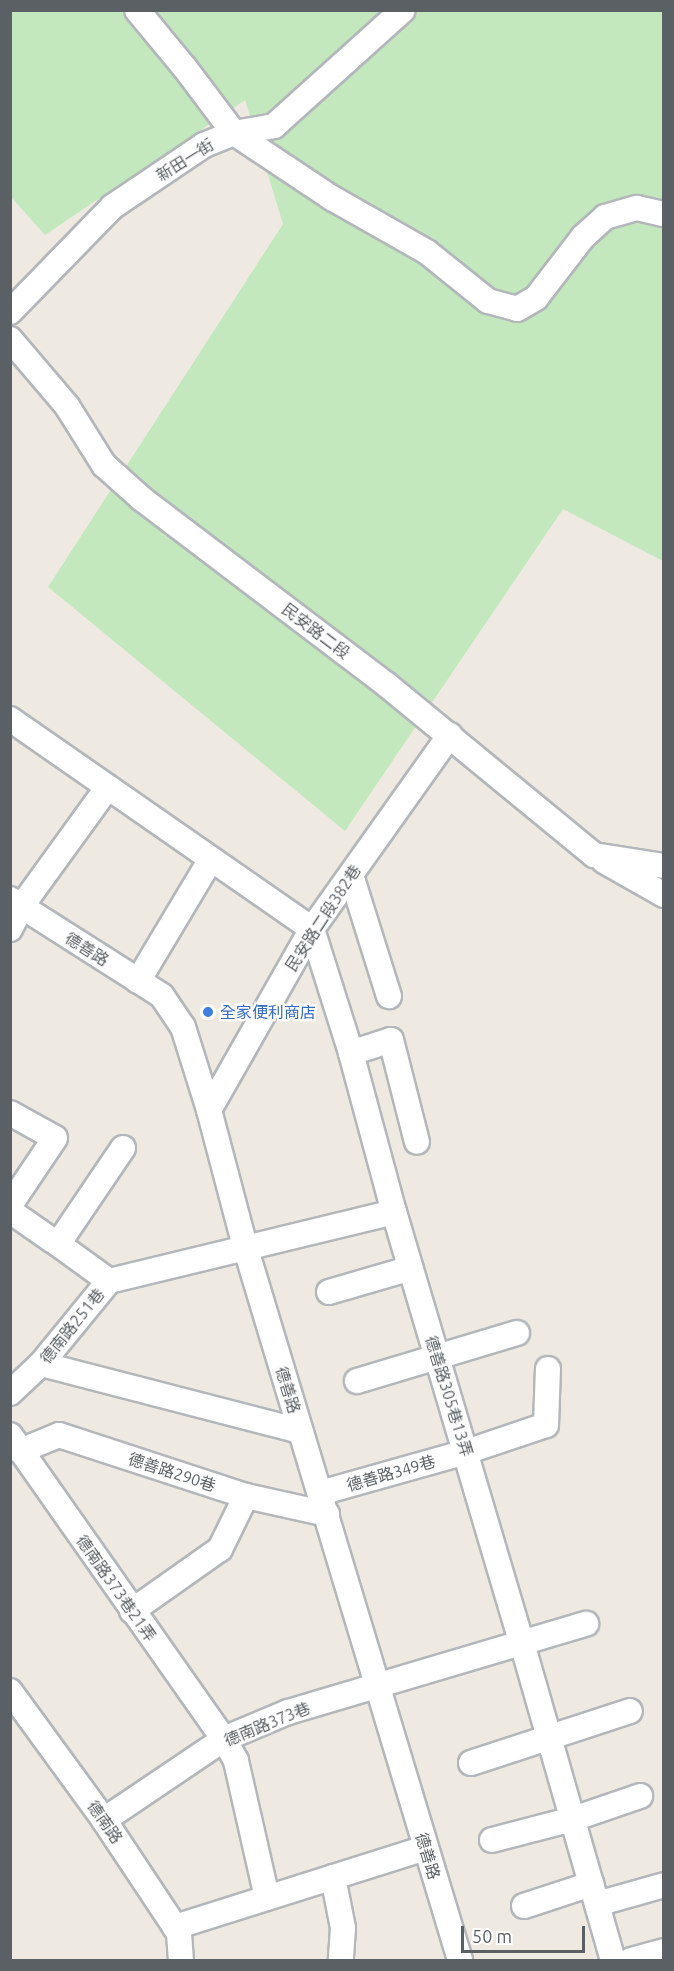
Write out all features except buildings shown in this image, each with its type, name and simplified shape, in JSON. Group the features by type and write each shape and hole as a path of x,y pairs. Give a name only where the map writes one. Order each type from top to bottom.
{"street":[{"path":"137,10 234,133 332,198 427,252 488,301 517,309 536,298 583,237 604,217 637,208 663,214"},
{"name":"新田一街","path":"10,312 112,207 204,145 234,133 274,126 403,10"},
{"name":"民安路二段","path":"10,339 67,406 104,465 119,479 159,513 450,735 594,855 663,895"},
{"path":"10,719 312,929"},
{"name":"民安路二段382巷","path":"209,1110 312,929 450,735"},
{"path":"10,929 16,903 108,787"},
{"path":"594,855 663,866"},
{"path":"138,981 211,859"},
{"path":"351,875 389,996"},
{"name":"德善路","path":"16,903 162,996 183,1027 209,1110 245,1246 460,1960"},
{"name":"德善路305巷13弄","path":"312,929 351,1053 394,1212 550,1738 613,1960"},
{"path":"351,1053 391,1040 417,1142"},
{"path":"10,1113 55,1138 10,1205"},
{"path":"109,1281 58,1244 123,1148"},
{"path":"10,1210 53,1241"},
{"name":"德南路251巷","path":"10,1393 41,1364 109,1281 245,1246 394,1212"},
{"path":"329,1292 411,1268"},
{"path":"357,1381 517,1334"},
{"path":"41,1364 300,1431"},
{"name":"德善路349巷","path":"323,1504 546,1425 548,1369"},
{"name":"德善路290巷","path":"15,1443 59,1435 246,1496 323,1504"},
{"name":"德南路373巷21弄","path":"15,1443 224,1738 236,1761 267,1898"},
{"path":"132,1611 220,1549 246,1496"},
{"name":"德南路373巷","path":"104,1820 224,1738 288,1712 586,1624"},
{"name":"德南路","path":"10,1690 104,1820 179,1933 181,1960"},
{"path":"471,1763 630,1711"},
{"path":"492,1840 573,1819 640,1796"},
{"path":"175,1927 426,1848"},
{"path":"333,1877 343,1928 341,1960"},
{"path":"524,1906 663,1885"},
{"path":"631,1960 663,1951"}],"green space":[{"path":"11,11 663,11 663,561 563,509 345,831 48,587 283,224 245,100 45,235 11,197"}],"place":[{"name":"全家便利商店","path":"208,1012"}]}
